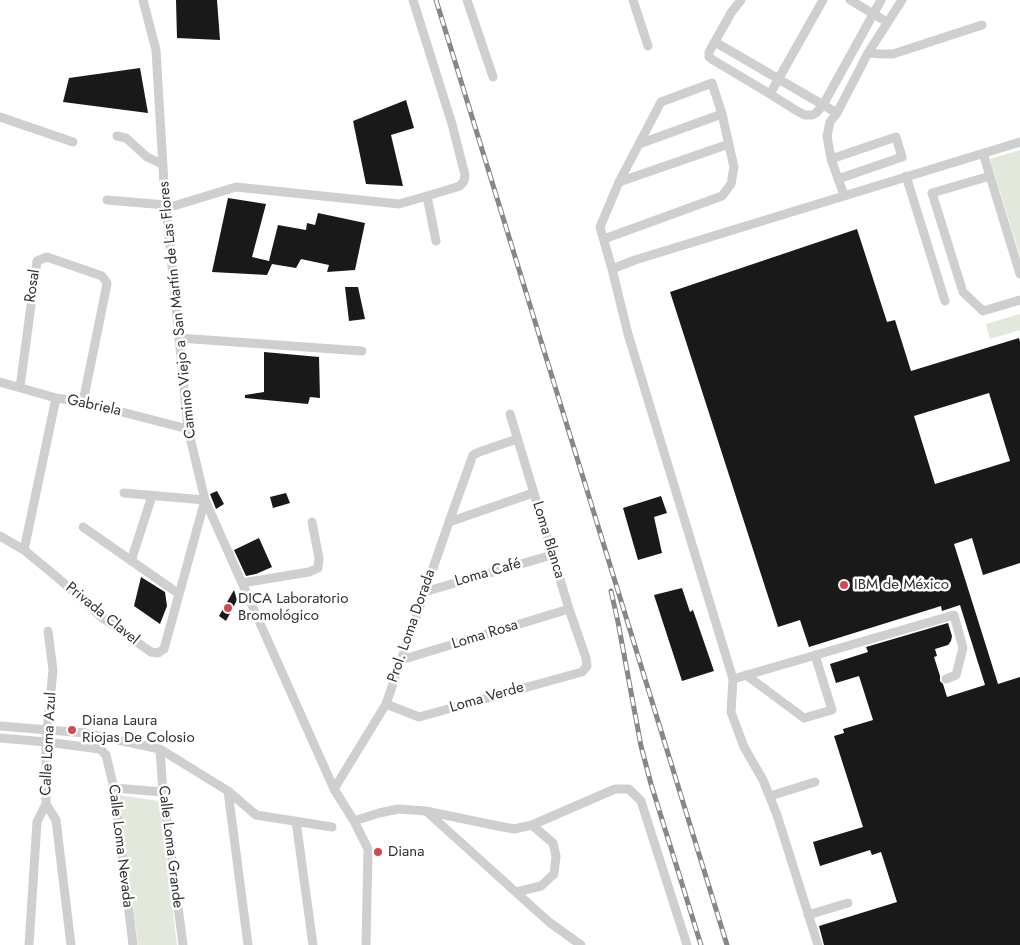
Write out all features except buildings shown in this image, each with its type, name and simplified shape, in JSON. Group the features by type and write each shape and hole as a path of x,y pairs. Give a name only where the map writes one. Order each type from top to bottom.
{"street":[{"name":"Camino Viejo a San Martín de Las Flores","path":"143,0 156,50 162,164 188,429 206,500 334,789 354,821 368,849 366,945"},
{"path":"107,200 167,207 236,187 399,204 460,186 464,181 465,175 452,124 412,0"},
{"path":"467,0 493,77"},
{"path":"633,0 648,46"},
{"path":"741,0 709,52 709,56 711,59 806,115 816,113 823,105 881,0"},
{"path":"770,94 823,0"},
{"path":"850,0 887,22"},
{"path":"844,195 831,159 827,136 830,122 837,113 868,52 902,0"},
{"path":"868,52 893,54 982,24"},
{"path":"715,42 837,113"},
{"path":"604,238 722,196 730,184 734,168 722,114 712,83 661,102 619,182 600,227 628,334 733,679 731,712 744,747 763,780 778,815 818,945"},
{"path":"639,144 722,114"},
{"path":"0,118 73,142"},
{"path":"117,136 126,138 147,157 162,164"},
{"path":"831,159 896,137 902,157 838,179"},
{"path":"612,269 635,260 1020,142"},
{"path":"619,182 729,144"},
{"path":"983,153 1020,273"},
{"path":"906,176 945,301"},
{"path":"990,176 932,193 963,291 983,311 1020,300"},
{"path":"427,196 436,241"},
{"name":"Rosal","path":"20,387 37,261 47,258 102,276 106,283 83,402"},
{"path":"179,338 362,351"},
{"name":"Gabriela","path":"0,382 56,398 83,402 188,429"},
{"path":"24,550 56,398"},
{"name":"Loma Blanca","path":"510,414 587,666"},
{"name":"Prol. Loma Dorada","path":"334,789 386,704 448,522 473,455 517,439"},
{"path":"83,527 179,594 206,500 124,493"},
{"path":"448,522 533,493"},
{"path":"131,561 152,496"},
{"path":"242,583 310,572 318,568 319,558 312,522"},
{"name":"Privada Clavel","path":"0,536 24,550 100,616 151,652 158,653 164,648 179,594"},
{"name":"Loma Café","path":"424,592 552,555"},
{"name":"Loma Rosa","path":"400,660 569,609"},
{"path":"733,679 954,615 962,648 956,675 946,679"},
{"name":"Calle Loma Azul","path":"29,945 37,822 46,804 46,730 53,670 48,631"},
{"path":"746,675 804,718 832,710 815,655"},
{"name":"Loma Verde","path":"386,704 419,717 582,672 587,666"},
{"path":"0,726 85,733 160,749 228,791 256,815 332,827"},
{"path":"0,738 46,742"},
{"name":"Calle Loma Nevada","path":"46,742 100,749 106,755 114,788 133,945"},
{"name":"Calle Loma Grande","path":"160,749 163,792 183,945"},
{"path":"770,796 815,782"},
{"path":"114,788 163,792"},
{"path":"354,821 398,809 426,811 514,829 532,824 615,789 629,790 640,801 687,945"},
{"path":"228,791 248,945"},
{"path":"46,804 56,820 71,945"},
{"path":"426,811 549,922 582,945"},
{"path":"296,821 313,945"},
{"path":"516,892 542,886 554,874 556,856 553,843 532,824"},
{"path":"808,915 848,903"}],"shaded area":[{"path":"1020,150 1020,256 990,159"},
{"path":"1020,314 1020,330 990,339 986,324"},
{"path":"119,795 159,801 177,945 138,945"}],"railway":[{"path":"436,0 727,945"},
{"path":"611,591 641,746 701,945"}],"place":[{"name":"IBM de México","path":"844,585"},
{"name":"DICA Laboratorio Bromológico","path":"228,608"},
{"name":"Diana Laura Riojas De Colosio","path":"72,730"},
{"name":"Diana","path":"378,852"}]}
